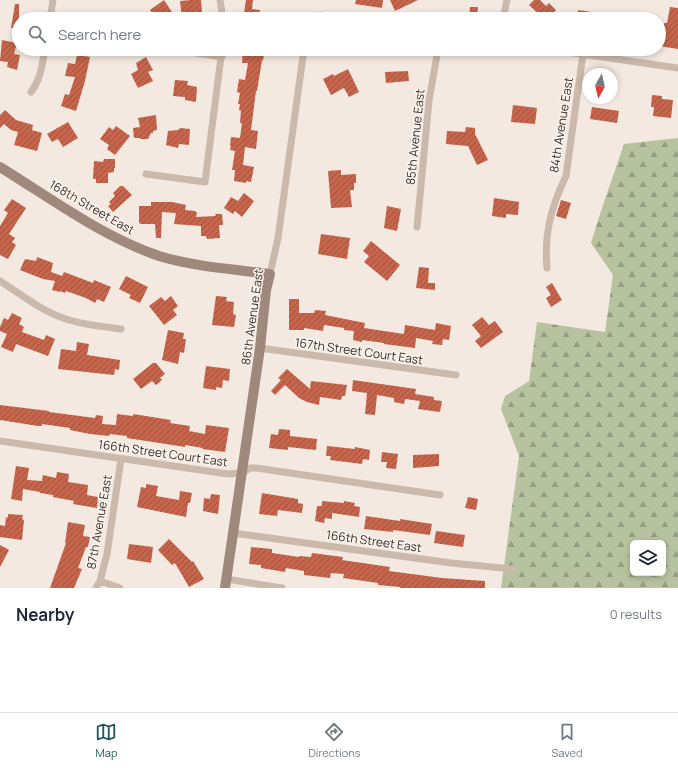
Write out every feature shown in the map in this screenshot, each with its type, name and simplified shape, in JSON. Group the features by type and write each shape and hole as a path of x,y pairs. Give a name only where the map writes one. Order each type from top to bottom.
{"street":[{"path":"51,12 53,0"},
{"path":"220,0 222,12"},
{"path":"504,12 507,0"},
{"path":"31,92 37,84 41,74 44,56"},
{"path":"146,174 205,182 222,56"},
{"name":"86th Avenue East","path":"225,584 260,348 266,290 278,238 303,56"},
{"name":"85th Avenue East","path":"417,228 429,101 437,56"},
{"name":"84th Avenue East","path":"547,268 546,235 550,216 559,189 566,176 583,56"},
{"path":"597,56 678,68"},
{"name":"168th Street East","path":"0,167 76,216 131,245 160,256 177,260 270,274"},
{"path":"0,281 39,306 65,319 121,329"},
{"name":"167th Street Court East","path":"260,348 456,375"},
{"name":"166th Street Court East","path":"0,441 228,474 242,473 250,468 256,468 440,495"},
{"name":"87th Avenue East","path":"96,588 100,581 107,554 121,459"},
{"name":"166th Street East","path":"233,533 451,563 513,569"},
{"path":"100,581 120,588"},
{"path":"225,584 282,588"}],"green space":[{"path":"678,138 678,588 501,588 519,456 501,409 505,396 529,381 537,322 605,332 613,275 591,243 624,144"}],"building":[{"path":"164,0 172,12 151,12 150,10"},
{"path":"201,0 202,12 181,12 180,1"},
{"path":"246,0 253,0 252,9 260,10 260,12 244,12"},
{"path":"356,0 383,0 382,8 355,4"},
{"path":"390,0 418,0 395,11"},
{"path":"534,0 540,0 546,6 549,3 556,10 554,12 536,12 529,5"},
{"path":"15,4 19,4 19,12 14,12"},
{"path":"470,7 478,7 478,12 470,12"},
{"path":"670,7 678,8 678,49 666,47 667,23"},
{"path":"578,10 592,12 578,12"},
{"path":"2,40 12,42 12,56 20,56 17,70 7,67 8,62 0,61"},
{"path":"77,56 90,57 76,111 61,106 65,94 69,95 75,77 65,76 68,63 75,64"},
{"path":"242,56 264,56 256,91 251,130 258,131 256,149 245,147 243,165 254,167 251,182 246,181 246,183 234,181 235,170 232,170 235,151 230,150 231,137 240,138 242,123 240,123 240,104 238,104 240,93 237,92 239,79 245,80 248,63 242,63"},
{"path":"146,57 153,70 148,72 153,81 138,88 131,74 138,70 136,63"},
{"path":"348,69 359,92 349,97 344,88 331,95 323,79 333,74 334,76"},
{"path":"408,71 409,81 386,83 385,72"},
{"path":"175,80 188,81 187,85 197,87 196,102 185,100 185,97 173,96"},
{"path":"652,95 662,96 662,99 673,100 671,118 653,116 654,107 651,107"},
{"path":"513,105 537,108 535,124 511,122"},
{"path":"592,107 619,111 617,123 590,119"},
{"path":"5,110 16,120 33,125 32,130 42,133 37,151 14,145 18,132 11,130 4,124 0,128 0,115"},
{"path":"156,115 157,130 151,133 148,139 134,138 133,128 140,127 138,118"},
{"path":"68,122 78,138 63,147 58,139 52,142 47,134"},
{"path":"116,126 130,136 115,155 107,149 109,145 100,139 109,127 113,130"},
{"path":"466,127 475,128 475,134 488,160 477,165 468,146 446,144 447,131 465,132"},
{"path":"180,128 190,129 189,145 179,144 178,148 166,145 168,131 178,130"},
{"path":"104,159 115,159 114,172 108,173 108,183 96,183 96,179 93,179 94,161 103,162"},
{"path":"341,170 341,175 356,174 354,190 350,190 352,207 331,208 328,171"},
{"path":"120,186 123,186 132,195 113,212 108,206 111,204 109,202 115,196 113,193"},
{"path":"244,193 254,201 242,217 235,211 233,214 224,208 231,197 238,201"},
{"path":"494,198 519,202 518,215 506,214 506,218 492,216"},
{"path":"12,199 26,208 9,234 15,238 12,242 16,245 8,259 0,255 0,226 8,213 4,210"},
{"path":"561,200 571,203 566,219 556,216"},
{"path":"151,202 172,202 186,205 185,210 195,211 197,213 196,217 216,216 215,214 222,214 223,225 219,225 220,238 207,239 206,236 201,236 201,226 174,224 176,213 162,212 161,238 156,238 155,224 139,223 139,206 151,206"},
{"path":"387,206 401,209 397,231 384,228"},
{"path":"321,234 350,238 347,259 318,254"},
{"path":"371,241 400,265 387,281 364,262 369,256 363,251"},
{"path":"37,257 53,263 51,272 62,276 64,272 93,283 94,280 111,287 104,302 97,299 95,303 66,291 65,293 52,290 55,281 43,279 20,270 25,259 36,261"},
{"path":"419,267 429,268 428,283 435,283 435,290 416,288"},
{"path":"126,276 148,287 140,303 129,298 131,295 119,289"},
{"path":"552,283 562,300 551,307 546,298 551,295 546,287"},
{"path":"171,296 178,306 173,310 177,315 164,325 149,306 161,297 165,301"},
{"path":"216,296 227,297 226,301 234,302 233,314 236,315 234,327 212,325"},
{"path":"289,299 299,299 299,313 314,313 315,310 326,311 325,315 365,323 364,328 404,334 405,325 435,330 436,323 451,326 449,340 443,339 442,345 432,344 433,341 416,338 415,348 353,340 354,331 324,325 323,331 304,328 304,330 289,330"},
{"path":"12,313 22,318 19,324 24,327 22,332 44,340 46,335 55,339 48,356 16,344 13,352 1,347 7,334 0,331 0,327 4,318 8,320"},
{"path":"482,317 489,325 495,321 503,332 481,348 475,341 481,336 472,325"},
{"path":"168,330 184,333 183,339 186,339 184,353 180,352 178,364 162,360"},
{"path":"77,342 89,344 87,355 120,360 119,370 115,369 114,375 58,369 61,349 76,351"},
{"path":"153,363 156,363 165,374 160,378 162,380 156,385 152,381 141,389 133,379"},
{"path":"206,366 230,369 229,381 223,380 222,388 216,387 216,390 203,388"},
{"path":"287,369 310,389 311,381 347,385 345,396 342,396 341,400 320,397 319,405 299,398 285,385 275,395 271,391 281,380 278,378"},
{"path":"353,380 416,389 415,394 434,397 434,400 442,401 440,412 418,409 420,401 405,399 404,404 394,402 394,398 377,395 375,415 365,414 367,393 352,391"},
{"path":"0,405 95,418 96,415 103,416 102,424 116,425 117,414 133,416 133,414 171,420 170,423 190,426 189,431 205,434 206,425 229,428 225,452 185,445 185,447 127,438 127,436 90,434 70,430 70,428 42,424 42,426 38,426 0,420"},
{"path":"279,429 290,430 290,436 317,439 316,450 288,447 288,450 269,448 271,434 278,435"},
{"path":"327,446 355,449 355,447 370,450 369,460 363,459 362,464 330,460 331,456 326,456"},
{"path":"382,452 398,454 396,469 386,468 387,462 381,462"},
{"path":"439,454 439,466 413,468 413,455"},
{"path":"16,466 29,468 27,480 42,481 43,475 56,478 57,472 69,474 68,482 88,485 87,495 98,497 97,508 73,504 74,501 23,489 22,501 11,499"},
{"path":"146,484 158,486 156,496 179,500 180,491 192,493 190,503 188,503 186,517 137,507 141,487 146,488"},
{"path":"262,493 298,499 298,503 303,504 302,513 278,510 277,516 259,514"},
{"path":"211,494 220,495 218,514 203,511 204,498 210,499"},
{"path":"468,497 478,499 476,510 465,508"},
{"path":"322,501 344,503 344,501 355,503 354,506 360,507 359,517 332,513 332,519 325,518 324,523 315,521 317,506 322,506"},
{"path":"8,514 23,515 22,540 0,537 0,525 5,526 6,517 8,518"},
{"path":"366,516 432,524 430,535 393,530 393,532 364,529"},
{"path":"68,522 85,525 83,536 90,537 88,547 86,547 78,568 82,569 74,588 50,588 66,543"},
{"path":"436,531 465,535 463,547 434,543"},
{"path":"169,539 192,562 193,561 204,579 189,587 175,563 172,565 158,550"},
{"path":"129,544 153,547 151,563 127,559"},
{"path":"0,545 9,550 0,567"},
{"path":"251,547 272,549 272,553 299,557 311,557 312,553 343,557 342,560 390,567 389,571 442,578 485,581 485,588 400,588 343,578 344,574 331,573 330,578 304,575 304,571 286,568 285,572 261,568 261,565 249,564"}]}
